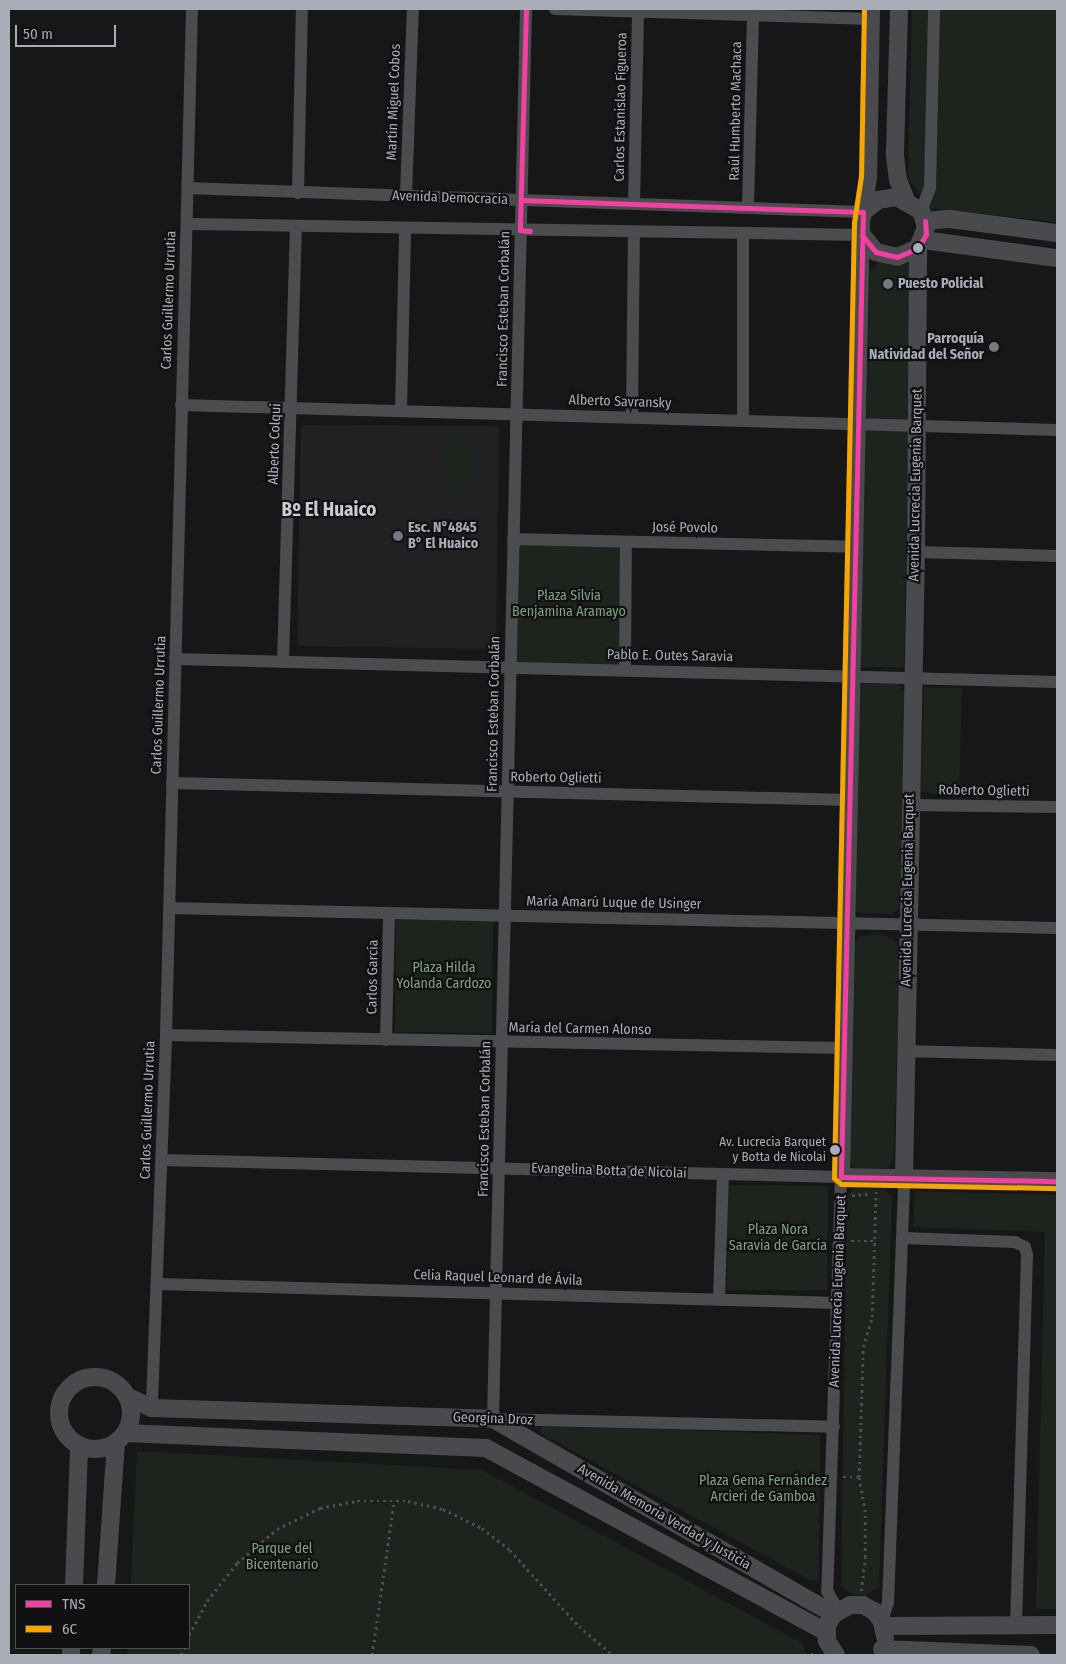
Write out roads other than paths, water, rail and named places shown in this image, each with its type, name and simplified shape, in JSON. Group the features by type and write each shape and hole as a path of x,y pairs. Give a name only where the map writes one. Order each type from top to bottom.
{"street":[{"name":"Carlos Guillermo Urrutia","path":"152,1405 166,1035 192,9"},
{"path":"298,193 302,9"},
{"name":"Martín Miguel Cobos","path":"406,196 412,9"},
{"name":"Francisco Esteban Corbalán","path":"493,1419 526,9"},
{"path":"555,9 753,16 871,14"},
{"path":"899,9 895,156 898,180 906,200 923,216 1057,233"},
{"path":"920,244 923,216 930,187 934,9"},
{"name":"Carlos Estanislao Figueroa","path":"634,204 638,12"},
{"name":"Avenida Lucrecia Eugenia Barquet","path":"836,1612 827,1591 834,1427 848,924 862,235 868,177 871,14"},
{"name":"Raúl Humberto Machaca","path":"748,207 753,16"},
{"name":"Avenida Democracia","path":"188,188 863,212"},
{"path":"863,212 869,205 887,197 906,200"},
{"path":"187,224 862,235 876,252 886,256 903,256 920,244 1057,258"},
{"name":"Alberto Colqui","path":"283,662 296,227"},
{"path":"401,411 405,228"},
{"path":"632,417 634,232"},
{"path":"743,234 743,420"},
{"name":"Avenida Lucrecia Eugenia Barquet","path":"884,1624 888,1603 904,1178 920,244"},
{"name":"Alberto Savransky","path":"181,404 1057,430"},
{"name":"José Povolo","path":"513,539 855,547"},
{"path":"624,670 626,542"},
{"path":"916,552 1057,556"},
{"name":"Pablo E. Outes Saravia","path":"175,659 852,675 1057,682"},
{"name":"Roberto Oglietti","path":"172,783 850,800"},
{"name":"Roberto Oglietti","path":"910,805 1057,807"},
{"name":"María Amarú Luque de Usinger","path":"169,908 389,915 1057,928"},
{"name":"Carlos García","path":"386,1040 389,915"},
{"name":"María del Carmen Alonso","path":"166,1035 844,1048"},
{"path":"905,1052 1057,1055"},
{"name":"Evangelina Botta de Nicolai","path":"162,1160 1057,1181"},
{"path":"719,1299 724,1174"},
{"path":"902,1238 1015,1242 1025,1248 1027,1255 1016,1624"},
{"name":"Celia Raquel Leonard de Ávila","path":"158,1284 837,1303"},
{"path":"106,1584 121,1438 132,1416 128,1397 116,1384 98,1377 86,1378 66,1392 59,1416 65,1433 79,1446 98,1449 121,1438"},
{"name":"Georgina Droz","path":"128,1397 152,1405 493,1419 834,1427"},
{"name":"Avenida Memoria Verdad y Justicia","path":"493,1419 836,1612"},
{"name":"Georgina Droz","path":"121,1438 486,1448"},
{"path":"74,1584 79,1446"},
{"name":"Avenida Memoria Verdad y Justicia","path":"486,1448 826,1632"},
{"path":"836,1655 827,1641 826,1632 836,1612 850,1605 863,1605 874,1611 884,1624 879,1652 1031,1655"},
{"path":"884,1624 1057,1625"}],"place":[{"name":"Puesto Policial","path":"888,284"},
{"name":"Parroquía Natividad del Señor","path":"994,347"},
{"name":"Esc. N°4845 B° El Huaico","path":"398,536"},
{"name":"Av. Lucrecia Barquet y Botta de Nicolai","path":"835,1150"}],"district":[{"name":"Bº El Huaico","path":"329,510"}],"park label":[{"name":"Plaza Silvia Benjamina Aramayo","path":"569,604"},
{"name":"Plaza Hilda Yolanda Cardozo","path":"444,976"},
{"name":"Plaza Nora Saravia de García","path":"778,1238"},
{"name":"Plaza Gema Fernández Arcieri de Gamboa","path":"763,1489"},
{"name":"Parque del Bicentenario","path":"282,1558"}]}
